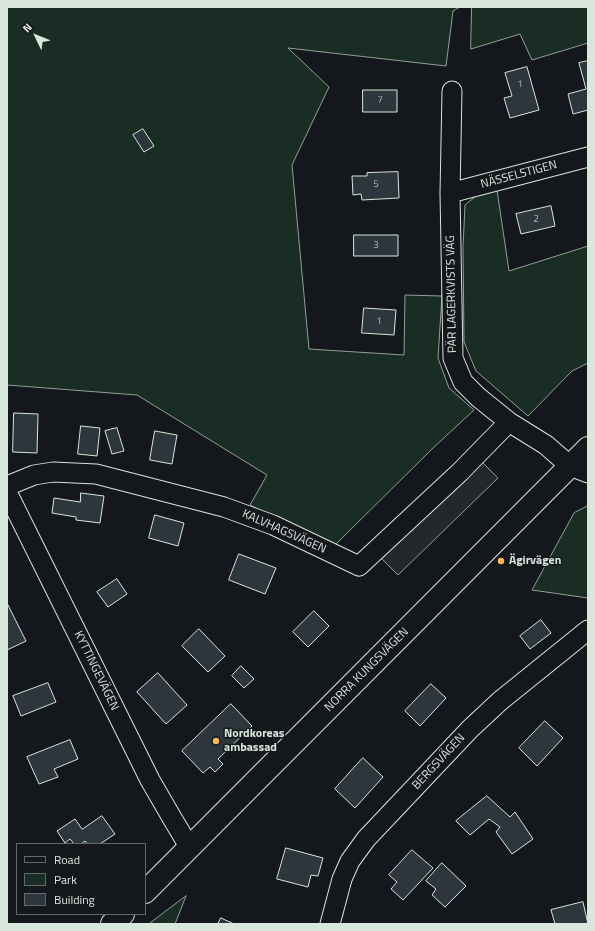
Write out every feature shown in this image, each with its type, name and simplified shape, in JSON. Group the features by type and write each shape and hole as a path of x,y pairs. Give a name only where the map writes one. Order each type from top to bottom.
{"main road":[{"name":"NORRA KUNGSVÄGEN","path":"146,891 579,470 588,448"},
{"path":"112,924 121,915"}],"street":[{"name":"PÄR LAGERKVISTS VÄG","path":"452,91 450,193 453,358 463,382 478,397 509,422 546,445 579,470"},
{"name":"NÄSSELSTIGEN","path":"450,193 588,157"},
{"name":"KALVHAGSVÄGEN","path":"7,486 34,475 53,472 96,474 224,507 273,524 359,566 460,472 509,422"},
{"name":"KYTTINGEVÄGEN","path":"7,492 150,780 190,848"},
{"name":"BERGSVÄGEN","path":"330,924 344,873 350,861 366,839 475,724 506,696 588,630"}],"green space":[{"path":"7,7 460,7 453,11 446,66 288,48 329,87 292,165 309,349 404,355 405,295 442,296 438,358 449,388 474,410 432,449 334,546 250,505 267,475 137,395 7,385"},
{"path":"472,7 588,7 588,43 532,60 520,34 471,49"},
{"path":"497,190 509,271 588,246 588,363 572,371 528,416 476,371 464,342 463,247 465,205 476,196"},
{"path":"588,506 588,598 532,590 574,513"},
{"path":"186,896 175,924 149,924"}],"shaded area":[{"path":"479,459 498,478 398,575 379,556"}],"building":[{"path":"588,61 588,110 573,114 568,94 586,89 579,63"},
{"path":"527,67 539,110 510,118 504,98 512,96 505,73"},
{"path":"363,90 397,90 397,112 363,112"},
{"path":"143,129 154,146 144,152 133,135"},
{"path":"398,172 399,198 362,200 361,194 353,195 352,176 367,176 367,173"},
{"path":"551,206 555,226 521,234 516,214"},
{"path":"354,235 398,235 398,256 354,256"},
{"path":"364,308 396,310 394,335 362,333"},
{"path":"14,413 38,414 37,453 13,452"},
{"path":"81,426 100,428 97,456 78,454"},
{"path":"117,428 124,451 112,454 105,431"},
{"path":"155,431 177,435 172,464 150,460"},
{"path":"81,493 104,496 100,523 76,520 76,517 52,513 54,498 80,502"},
{"path":"155,515 184,523 178,546 149,538"},
{"path":"239,554 276,568 265,594 229,580"},
{"path":"117,579 127,594 108,607 97,592"},
{"path":"7,603 26,641 7,650"},
{"path":"314,611 329,626 308,647 293,632"},
{"path":"541,620 551,633 530,649 520,636"},
{"path":"199,629 225,656 208,672 182,646"},
{"path":"241,666 254,679 244,688 232,676"},
{"path":"158,673 187,705 166,724 137,692"},
{"path":"48,683 56,702 21,716 13,696"},
{"path":"431,684 446,698 420,726 405,711"},
{"path":"231,704 252,726 218,759 223,764 215,772 210,767 203,773 182,751"},
{"path":"545,721 563,738 537,766 519,748"},
{"path":"70,740 78,759 54,769 58,777 39,784 27,757"},
{"path":"363,758 383,777 355,808 335,789"},
{"path":"487,796 510,817 515,812 533,839 512,854 496,832 500,827 489,819 470,835 456,821"},
{"path":"102,816 115,834 102,843 86,843 85,841 82,843 73,843 70,839 65,843 57,831 75,819 82,829"},
{"path":"286,848 323,858 318,876 311,875 308,887 277,879"},
{"path":"412,850 433,868 403,900 391,889 397,882 389,875"},
{"path":"442,863 466,886 445,907 432,895 436,889 426,881"},
{"path":"583,902 588,924 555,924 551,910"},
{"path":"221,918 234,924 218,924"}],"place":[{"name":"Ägirvägen","path":"501,561"},
{"name":"Nordkoreas ambassad","path":"216,741"}]}
